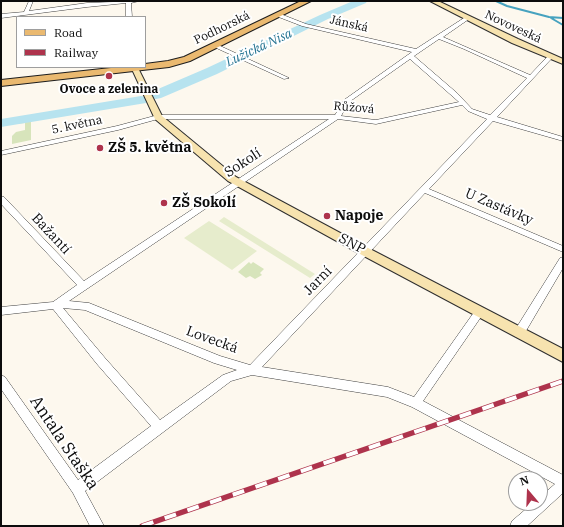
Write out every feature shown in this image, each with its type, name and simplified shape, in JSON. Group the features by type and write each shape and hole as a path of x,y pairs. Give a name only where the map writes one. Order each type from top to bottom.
{"main road":[{"name":"Podhorská","path":"146,67 180,61 307,1"},
{"name":"Podhorská","path":"1,83 134,68"}],"street":[{"path":"26,12 31,1"},
{"path":"1,16 88,3 137,1"},
{"name":"Novoveská","path":"433,1 563,62"},
{"path":"128,2 130,16"},
{"name":"Jánská","path":"278,15 304,24 417,51"},
{"name":"Sokolí","path":"55,305 240,183 336,117 346,101 467,18"},
{"path":"438,37 530,77"},
{"path":"214,46 286,78"},
{"path":"410,56 455,94 470,110 492,119 563,139"},
{"name":"Jarní","path":"78,489 159,427 227,378 252,370 550,57"},
{"name":"SNP","path":"134,68 158,117 165,125 240,183 366,252 563,356"},
{"name":"Růžová","path":"158,117 336,117 384,121 463,103"},
{"name":"5. května","path":"1,153 118,128 158,117"},
{"name":"U Zastávky","path":"425,190 563,249"},
{"name":"Bažantí","path":"1,199 83,286"},
{"path":"519,333 563,260"},
{"name":"Lovecká","path":"1,311 55,305 72,304 86,306 218,360 252,370 388,392 416,402 563,482"},
{"path":"55,305 101,361 159,427"},
{"path":"416,402 480,311"},
{"name":"Antala Staška","path":"1,380 78,489 97,526"},
{"path":"517,526 563,485"}],"green space":[{"path":"31,120 31,140 12,144 12,136 16,132 25,130 25,123 16,123"},
{"path":"224,217 315,274 310,278 219,221"},
{"path":"209,221 257,251 232,270 184,238"},
{"path":"249,262 251,264 253,262 264,269 260,273 262,275 255,279 250,276 246,278 238,272"}],"waterway":[{"name":"Lužická Nisa","path":"156,95 212,71 324,17 362,1"},
{"path":"496,1 507,6 549,17 563,18"},
{"path":"551,18 563,25"},
{"name":"Lužická Nisa","path":"1,123 141,100"}],"railway":[{"path":"142,526 563,381"}],"place":[{"name":"Ovoce a zelenina","path":"109,76"},
{"name":"ZŠ 5. května","path":"100,148"},
{"name":"ZŠ Sokolí","path":"164,203"},
{"name":"Napoje","path":"327,216"}]}
